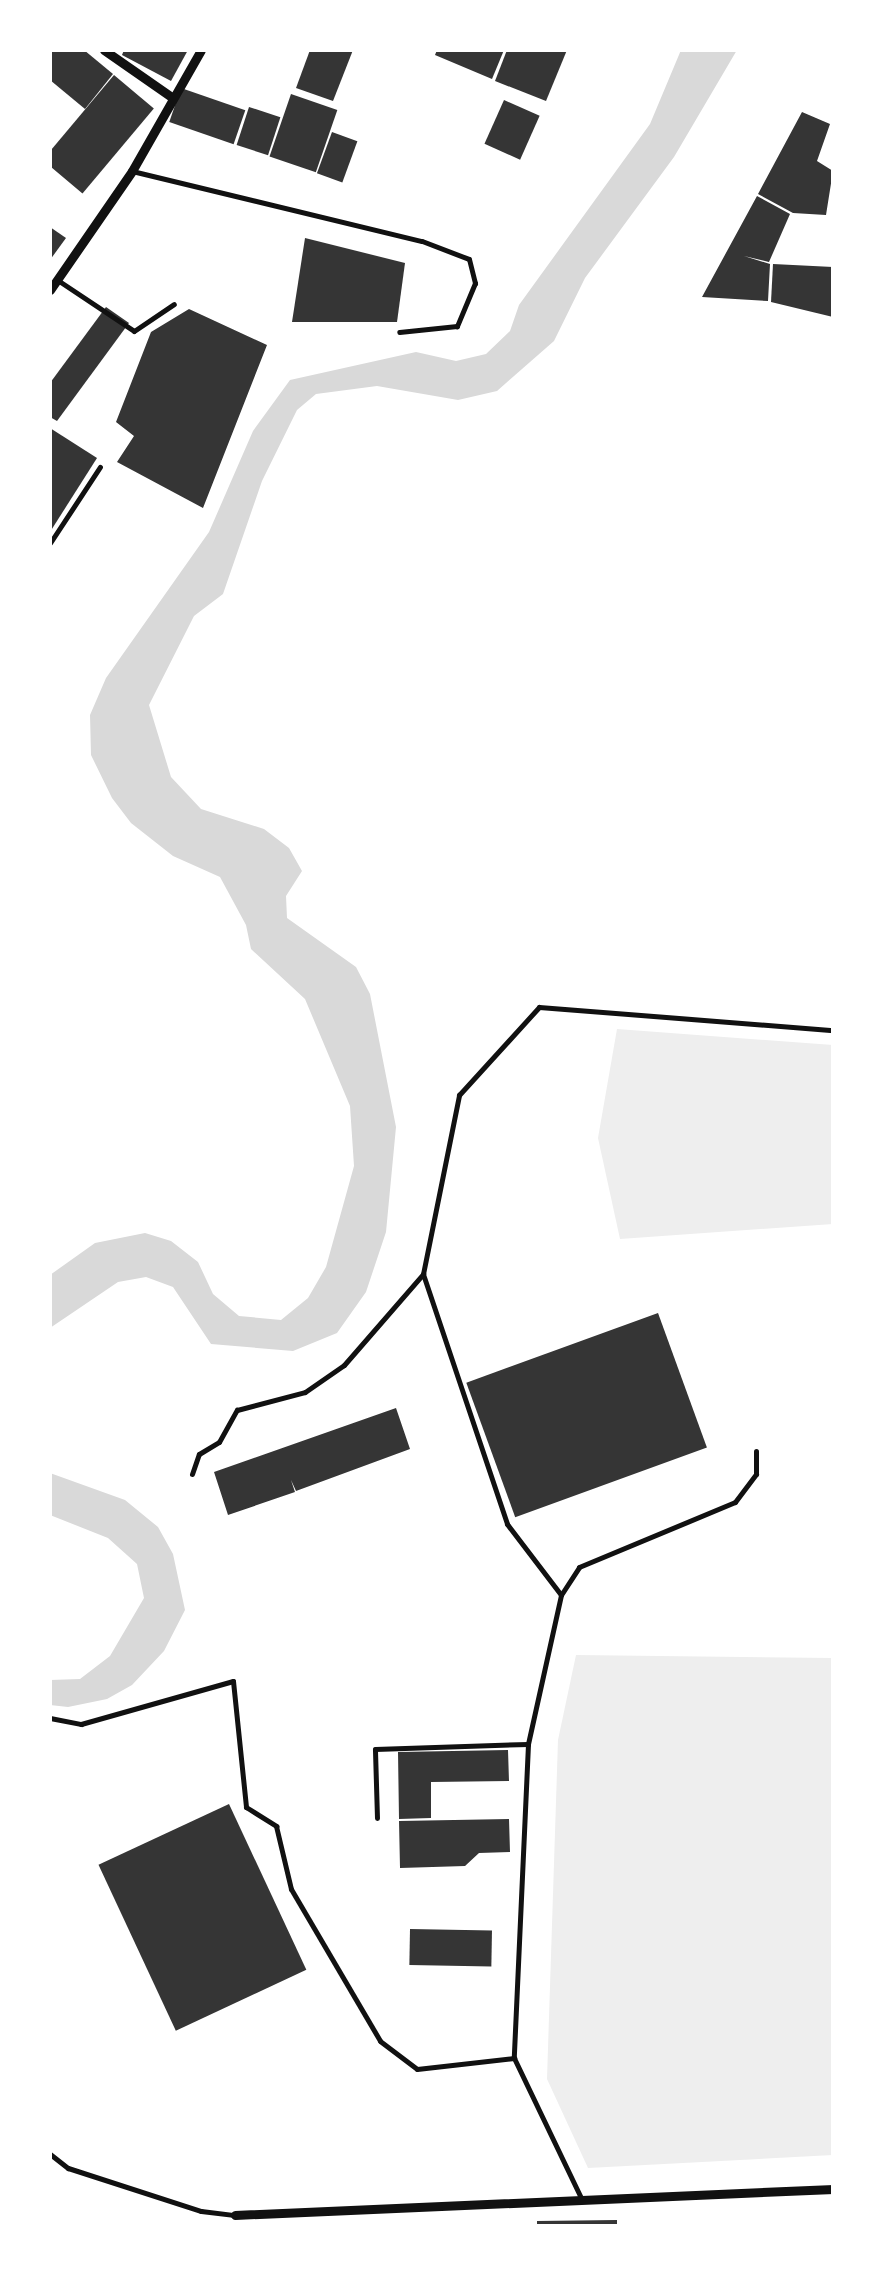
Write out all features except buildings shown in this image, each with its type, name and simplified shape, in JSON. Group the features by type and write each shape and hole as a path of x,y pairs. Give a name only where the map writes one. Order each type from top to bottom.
{"street":[{"path":"104,50 173,98"},
{"path":"50,290 53,277 132,171 201,50"},
{"path":"234,2215 833,2189"}],"lane":[{"path":"132,171 422,242 469,260 475,283 458,326 399,332"},
{"path":"53,277 134,331 174,304"},
{"path":"50,543 100,467"},
{"path":"192,1474 199,1454 220,1442 238,1410 305,1392 344,1365 422,1274 459,1095 539,1007 833,1030"},
{"path":"422,1274 507,1524 560,1594"},
{"path":"581,2198 514,2058 528,1744 560,1594 580,1567 735,1502 756,1474 756,1451"},
{"path":"50,1718 81,1724 233,1681 246,1807 276,1826 292,1889 380,2040 417,2069 514,2058"},
{"path":"377,1818 376,1749 528,1744"},
{"path":"50,2154 68,2168 202,2211 234,2215"}],"shaded area":[{"path":"681,50 737,50 674,157 585,278 554,341 497,391 458,400 377,386 316,394 297,410 262,481 223,594 194,616 149,705 171,777 201,809 264,829 289,848 302,871 286,896 287,918 356,967 370,994 396,1127 386,1232 366,1292 337,1333 293,1351 211,1344 173,1287 146,1277 118,1282 50,1328 50,1275 95,1243 145,1233 171,1241 198,1262 213,1294 239,1316 281,1320 308,1298 326,1267 354,1166 350,1106 305,999 251,949 246,925 220,877 173,856 131,823 112,798 91,755 90,715 106,678 209,532 253,431 290,380 416,352 456,361 486,354 510,331 519,305 650,124"},
{"path":"617,1029 833,1045 833,1224 620,1239 598,1138"},
{"path":"50,1473 125,1500 158,1527 173,1554 185,1610 164,1651 132,1685 107,1699 68,1707 50,1705 50,1680 80,1679 110,1656 144,1598 137,1564 108,1538 50,1515"},
{"path":"576,1655 833,1658 833,2155 588,2168 547,2079 558,1740"}]}
